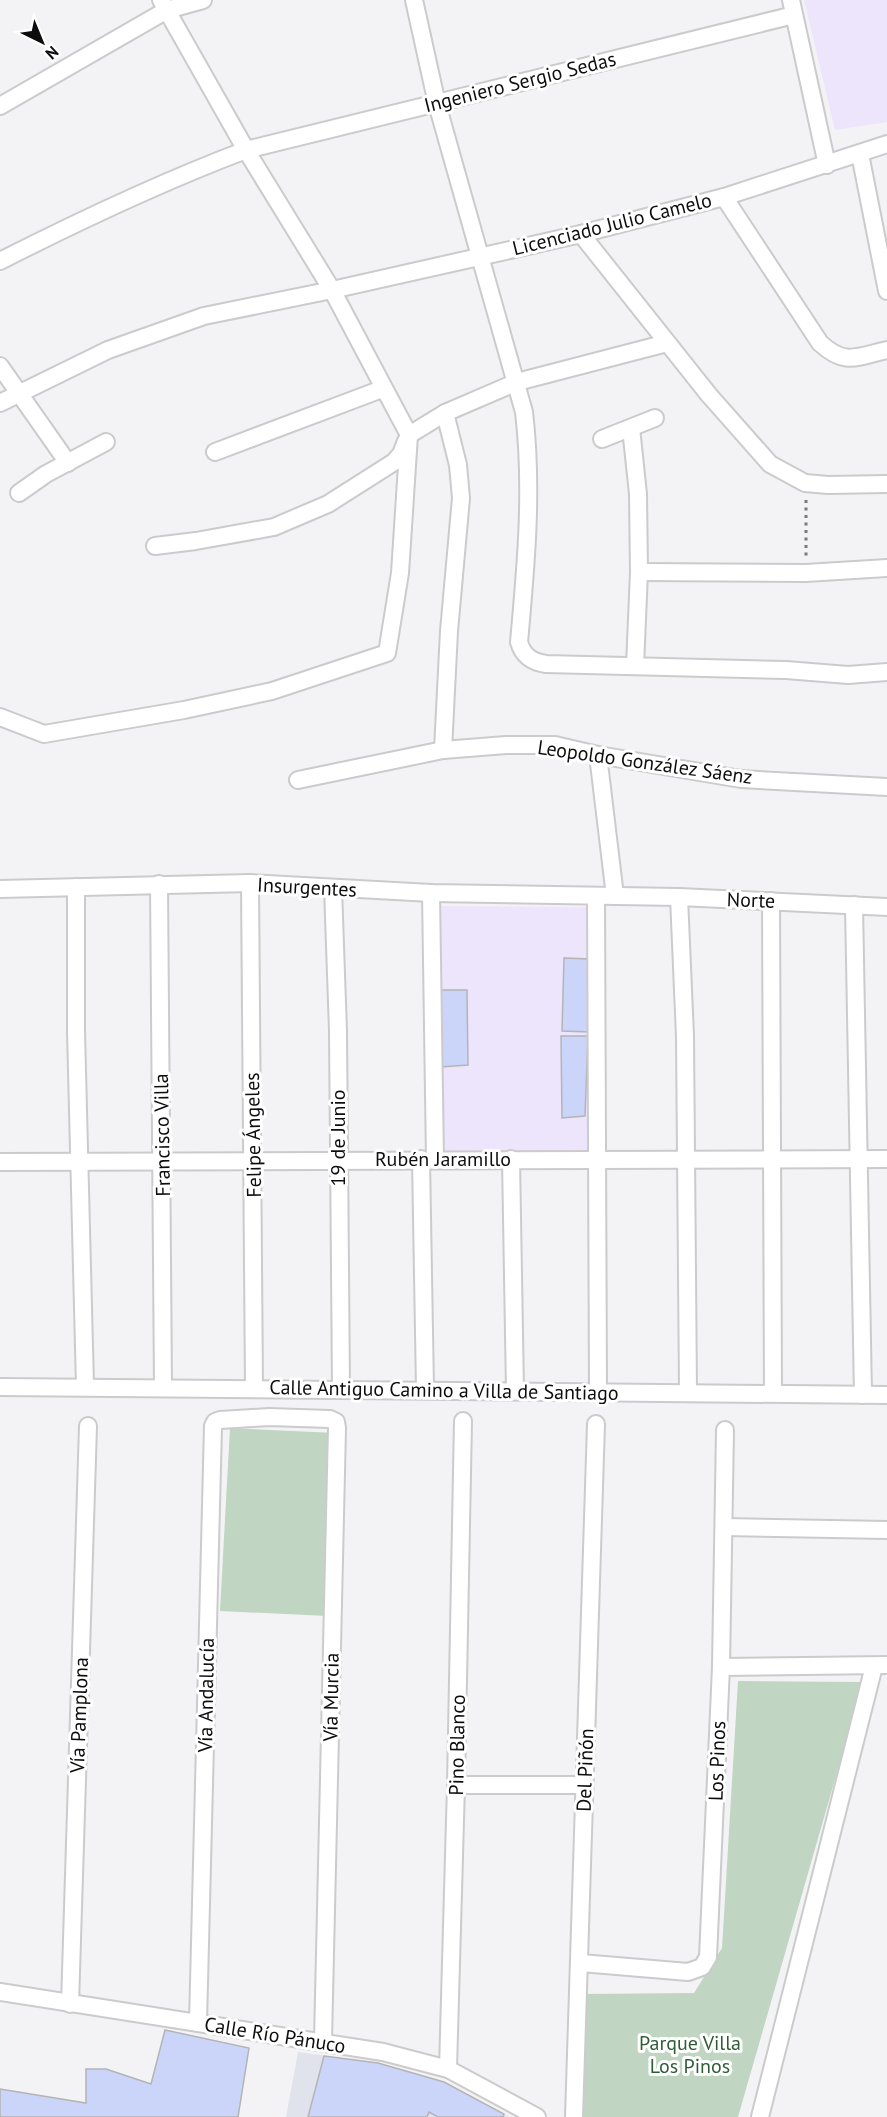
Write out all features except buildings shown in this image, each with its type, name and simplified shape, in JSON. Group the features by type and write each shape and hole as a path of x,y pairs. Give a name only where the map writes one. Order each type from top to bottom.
{"street":[{"path":"0,106 164,5 203,0"},
{"path":"414,0 437,104 524,412 528,461 528,542 519,642 521,649 530,659 546,664 786,670 848,675 887,672"},
{"path":"0,717 44,734 184,710 272,691 387,653 400,573 409,435 396,407 382,389 332,290 246,150 164,5"},
{"path":"792,7 827,165"},
{"name":"Ingeniero Sergio Sedas","path":"0,261 100,211 180,175 246,150 437,104 792,7"},
{"name":"Licenciado Julio Camelo","path":"332,290 581,234 724,196 887,144"},
{"path":"860,154 887,291"},
{"path":"724,196 820,343 831,353 845,359 887,350"},
{"path":"581,234 667,343 757,451 785,474 805,483 887,484"},
{"path":"0,403 108,350 204,316 332,290"},
{"path":"155,546 196,542 274,527 328,504 394,462 401,454 409,435 445,413 517,382 667,343"},
{"path":"0,366 21,392 68,463"},
{"path":"215,452 382,389"},
{"path":"443,750 461,498 458,465 445,413"},
{"path":"602,440 655,418"},
{"path":"631,429 638,494 639,572 635,666"},
{"path":"19,493 106,442"},
{"path":"639,572 806,573 887,568"},
{"name":"Leopoldo González Sáenz","path":"298,780 443,750 506,745 555,745 598,755 741,778 887,787"},
{"path":"598,755 615,896"},
{"name":"Insurgentes","path":"0,889 250,883 431,893 615,896"},
{"name":"Felipe Ángeles","path":"250,883 254,1160 254,1388"},
{"name":"Francisco Villa","path":"159,884 164,1387"},
{"path":"76,887 79,1163 85,1386"},
{"name":"19 de Junio","path":"333,888 338,1031 337,1160 341,1389"},
{"path":"425,1389 431,893"},
{"path":"596,896 598,1392"},
{"name":"Norte","path":"615,896 887,907"},
{"path":"679,897 686,1036 688,1392"},
{"path":"771,901 773,1393"},
{"path":"854,905 863,1395"},
{"path":"511,1159 515,1391"},
{"name":"Rubén Jaramillo","path":"0,1162 887,1159"},
{"name":"Calle Antiguo Camino a Villa de Santiago","path":"0,1387 425,1389 887,1395"},
{"name":"Vía Andalucía","path":"198,2023 213,1426 220,1420 269,1418"},
{"name":"Vía Murcia","path":"269,1418 330,1419 336,1422 337,1428 323,2041"},
{"name":"Pino Blanco","path":"448,2069 463,1421"},
{"name":"Del Piñón","path":"574,2117 581,1963 584,1785 596,1424"},
{"name":"Vía Pamplona","path":"70,2004 88,1426"},
{"name":"Los Pinos","path":"581,1963 688,1972 702,1967 708,1957 721,1667 725,1430"},
{"path":"724,1527 887,1530"},
{"path":"721,1667 880,1665 760,2117"},
{"path":"456,1785 584,1785"},
{"name":"Calle Río Pánuco","path":"0,1992 323,2041 448,2069 517,2111 537,2117"}],"path":[{"path":"805,483 806,573"}],"shaded area":[{"path":"804,0 887,0 887,122 835,130"},
{"path":"441,906 591,907 591,1155 442,1155"},
{"path":"298,2052 378,2063 444,2082 509,2117 286,2117"}],"green space":[{"path":"230,1428 336,1433 327,1616 220,1611"},
{"name":"Parque Villa Los Pinos","path":"738,1681 863,1682 738,2117 576,2117 582,1994 694,1993 722,1948"}]}
